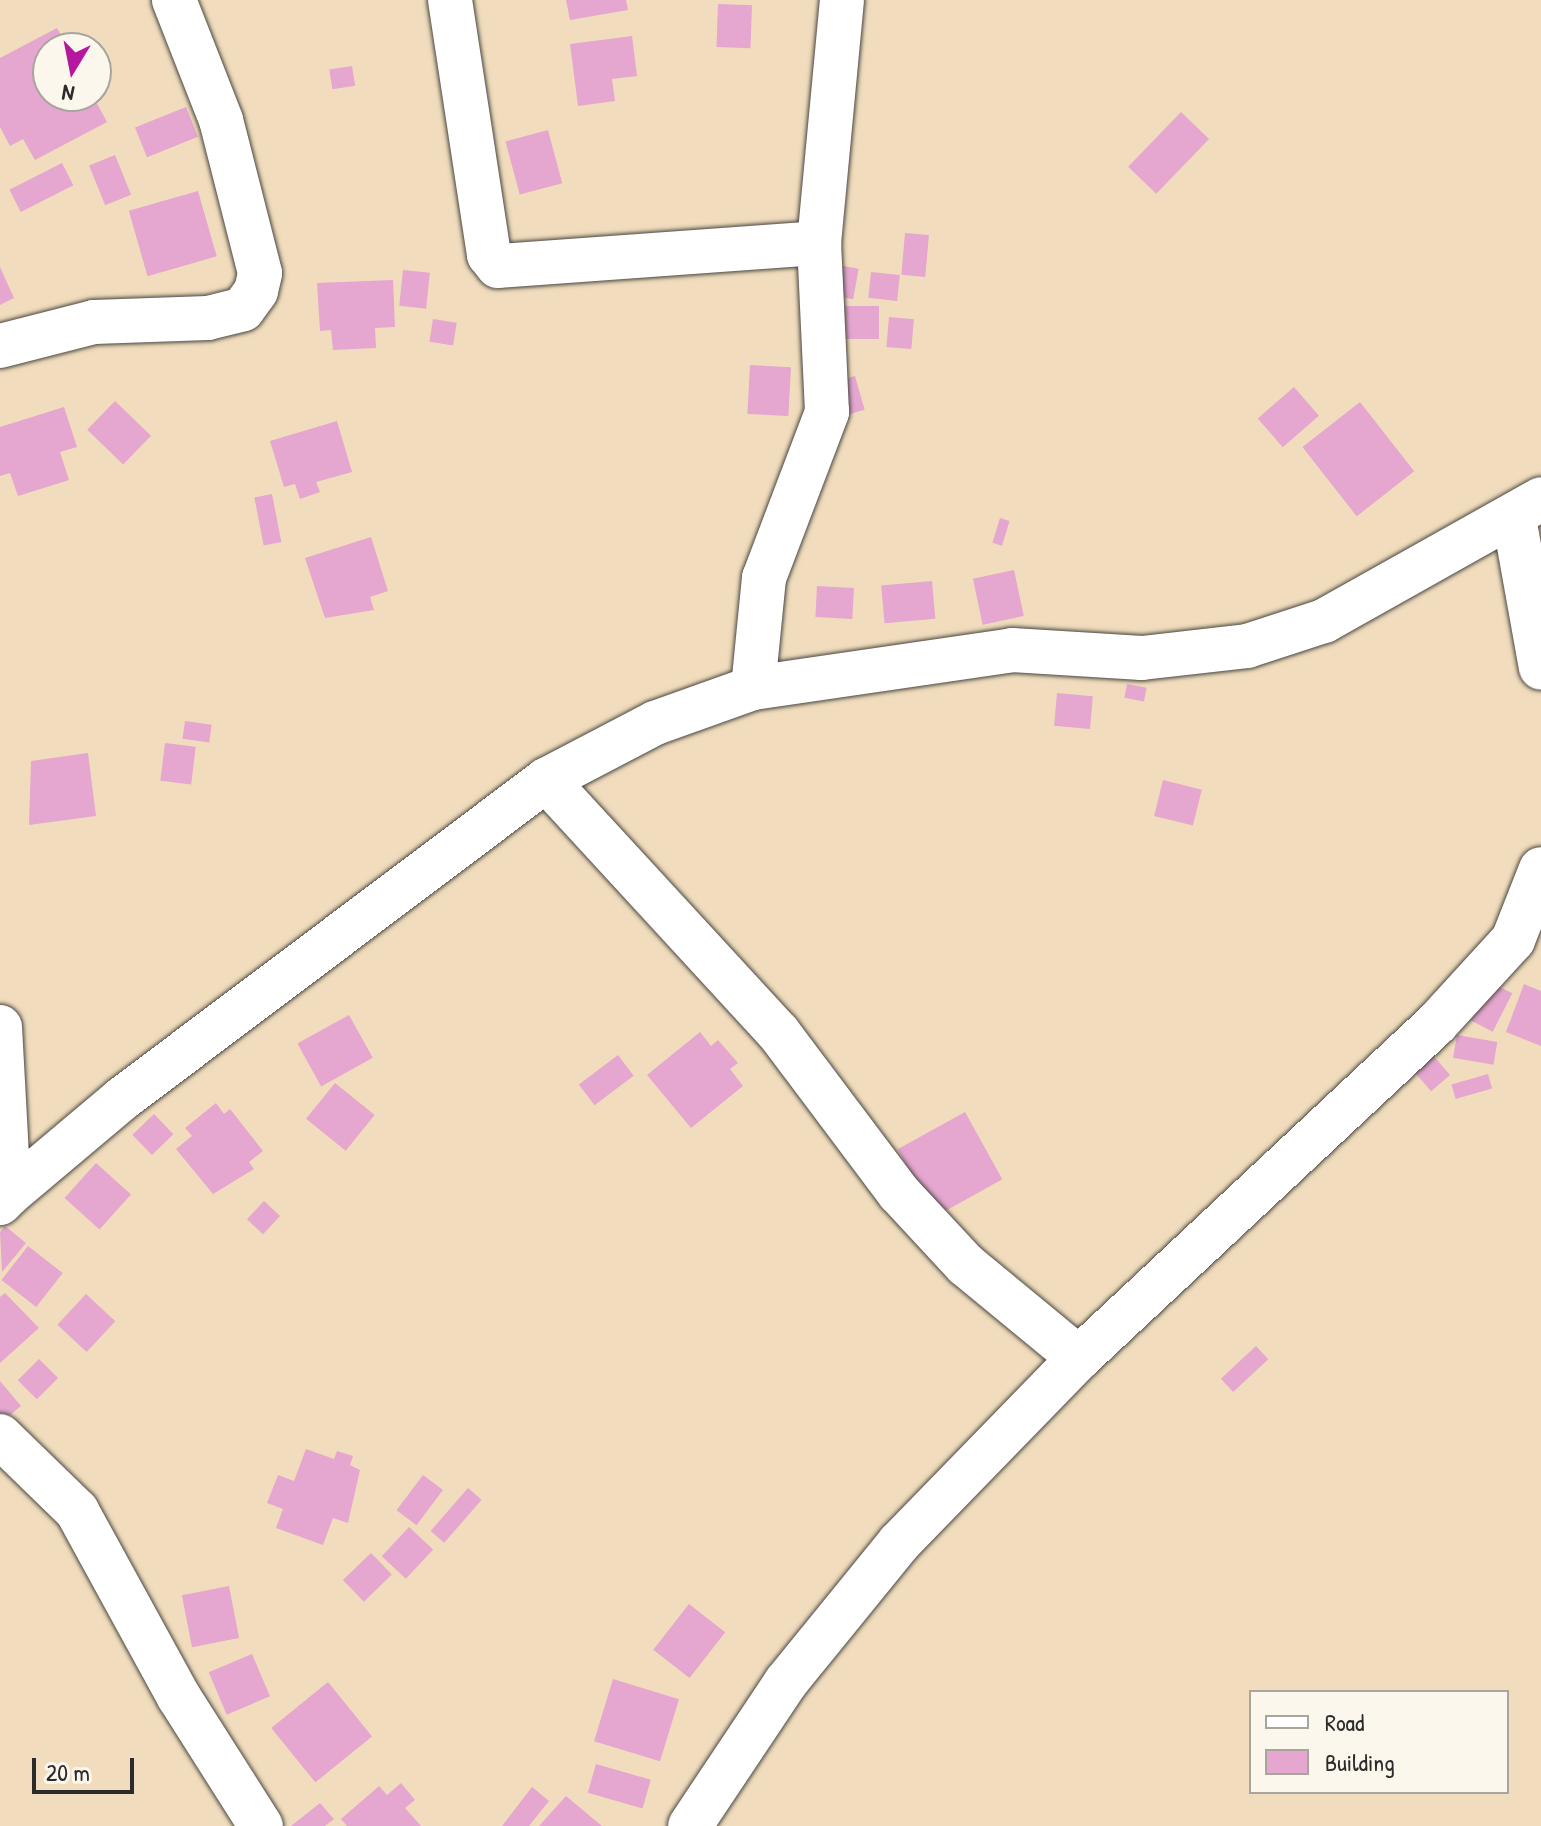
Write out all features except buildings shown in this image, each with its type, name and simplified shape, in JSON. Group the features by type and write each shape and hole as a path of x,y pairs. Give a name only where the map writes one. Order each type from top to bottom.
{"street":[{"path":"0,346 94,322 208,318 243,309 256,291 260,273 221,120 174,0"},
{"path":"450,0 489,255 498,266 819,243"},
{"path":"753,688 764,578 827,412 819,243 842,0"},
{"path":"5,1198 123,1098 546,780 655,723 753,688 1012,650 1142,658 1247,646 1324,621 1528,509 1541,668"},
{"path":"546,780 778,1032 899,1193 966,1265 1079,1358"},
{"path":"690,1826 786,1682 899,1543 1079,1358 1436,1024 1513,940 1541,869"},
{"path":"0,1027 5,1198"},
{"path":"0,1436 77,1511 179,1697 261,1826"}]}
